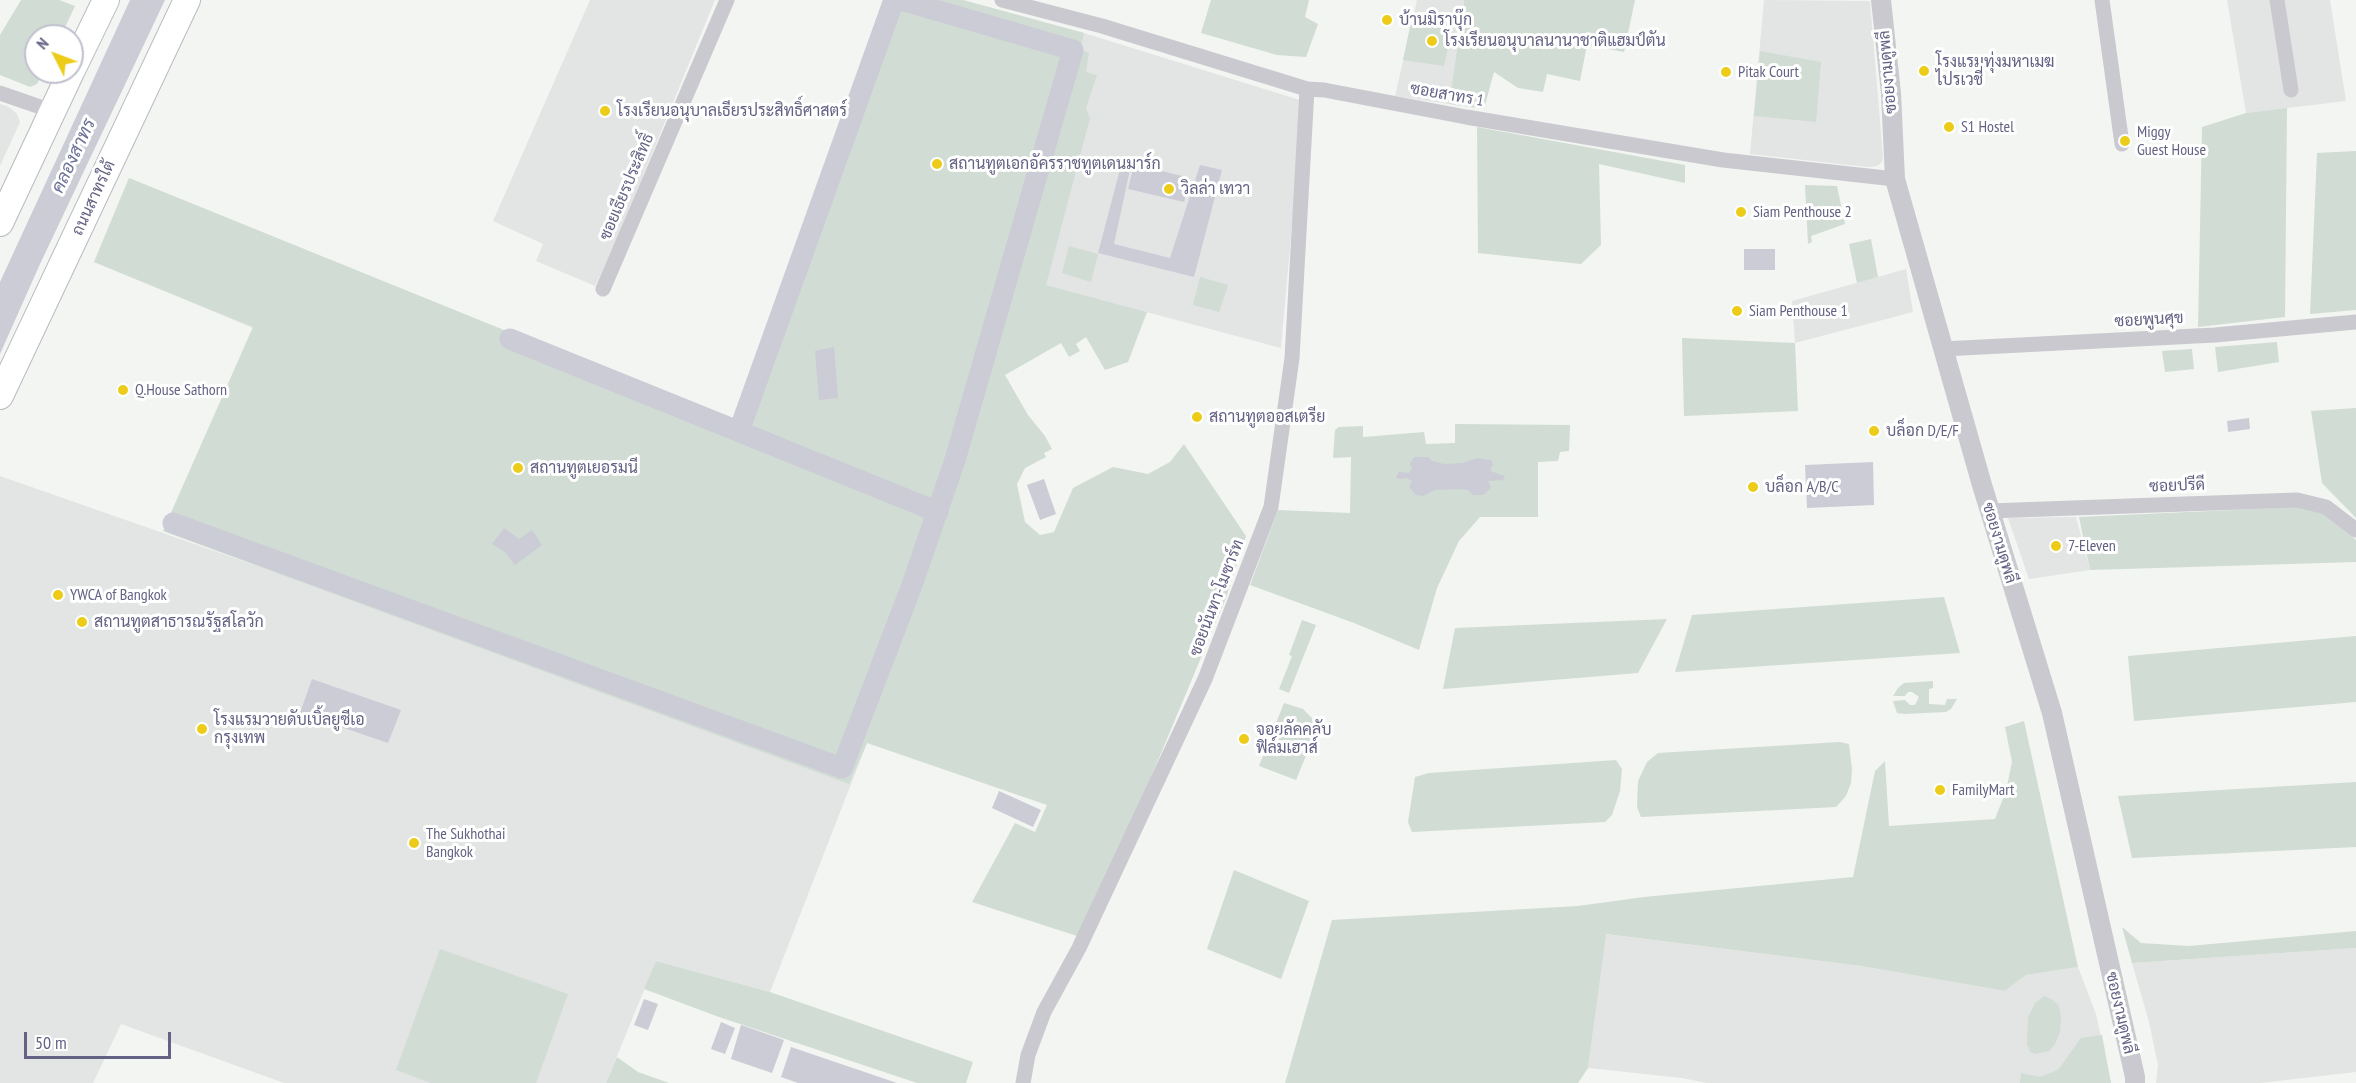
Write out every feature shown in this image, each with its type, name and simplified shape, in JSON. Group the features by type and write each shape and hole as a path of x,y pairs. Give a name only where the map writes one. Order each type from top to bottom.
{"main road":[{"path":"84,46 106,0"},
{"name":"ถนนสาทรใต้","path":"0,396 187,0"},
{"path":"0,223 66,84"}],"street":[{"name":"ซอยเธียรประสิทธิ์","path":"603,290 727,0"},
{"name":"ซอยสาทร 1","path":"1002,0 1102,26 1307,89 1324,90 1466,117 1723,160 1895,179"},
{"path":"1054,15 1063,0"},
{"name":"ซอยงามดูพลี","path":"1881,0 1891,93 1895,179 1989,511 2052,713 2135,1077 2134,1083"},
{"path":"2103,0 2122,144"},
{"path":"2277,0 2291,90"},
{"name":"ซอยนันทา-โมซาร์ท","path":"1023,1083 1028,1055 1044,1012 1079,948 1200,690 1271,507 1292,358 1307,89"},
{"path":"0,93 52,111"},
{"name":"ซอยพูนศุข","path":"1943,349 2215,335 2356,322"},
{"name":"ซอยปรีดี","path":"1989,511 2297,500 2326,507 2356,530"}],"shaded area":[{"path":"21,0 59,0 75,6 67,24 24,24 24,84 37,84 30,87 0,75 0,35"},
{"name":"โรงเรียนอนุบาลเธียรประสิทธิ์ศาสตร์","path":"590,0 715,0 613,249 595,286 536,261 543,244 493,221"},
{"path":"883,0 963,0 1084,33 1303,101 1281,348 1019,278 867,743 770,992 656,961 606,1083 284,1083 121,1024 93,1083 0,1083 0,476 263,568 163,531 253,328 94,262 129,178 733,423"},
{"path":"883,0 963,0 1084,33 1080,50 1089,53 1086,72 1097,75 1086,108 1090,118 1046,285 1147,312 1128,362 1105,370 1086,337 1076,344 1080,351 1069,357 1061,343 1005,375 1028,415 1052,449 1044,453 1046,457 1025,468 1017,484 1025,522 1040,535 1054,532 1073,488 1113,467 1148,474 1170,462 1184,444 1246,536 1226,598 1128,832 1077,936 972,902 1015,823 1035,832 1047,805 867,743 849,784 163,531 253,327 94,262 129,178 733,423"},
{"path":"1211,0 1309,0 1305,17 1318,24 1306,57 1277,55 1201,33"},
{"name":"โรงเรียนอนุบาลนานาชาติแฮมป์ตัน","path":"1417,0 1464,0 1449,104 1395,96"},
{"path":"1464,0 1635,0 1624,52 1587,45 1580,81 1547,74 1543,92 1518,88 1494,72 1484,109 1449,104"},
{"path":"1764,0 1870,1 1883,157 1882,162 1877,166 1867,167 1750,154"},
{"path":"2227,0 2330,0 2346,101 2246,113"},
{"path":"1411,22 1452,30 1444,66 1403,60"},
{"path":"1760,51 1821,62 1816,122 1754,116"},
{"path":"0,104 9,107 17,114 20,122 0,166"},
{"path":"2287,108 2285,317 2198,327 2202,127 2246,113"},
{"path":"1477,127 1685,165 1685,183 1599,164 1601,245 1581,264 1478,253"},
{"path":"2356,151 2356,310 2310,314 2317,153"},
{"path":"1805,185 1837,186 1845,224 1811,236 1812,242 1808,244"},
{"path":"1871,239 1878,277 1857,283 1849,244"},
{"path":"1069,246 1098,254 1091,282 1062,273"},
{"path":"1906,269 1913,312 1795,343 1792,301"},
{"path":"1200,277 1228,285 1219,312 1193,305"},
{"path":"1682,338 1795,343 1798,411 1684,416"},
{"path":"2277,342 2279,362 2218,372 2215,347"},
{"path":"2192,349 2194,369 2165,372 2162,351"},
{"path":"2356,408 2356,518 2322,483 2311,411"},
{"path":"1455,424 1570,425 1569,451 1560,452 1558,461 1538,462 1538,517 1480,517 1459,541 1437,588 1419,650 1354,623 1250,585 1278,510 1350,513 1351,457 1333,458 1335,430 1339,427 1363,426 1363,437 1424,432 1426,444 1455,443"},
{"path":"2298,507 2329,515 2356,540 2356,562 2090,570 2079,517"},
{"name":"7-Eleven","path":"2076,517 2090,570 2029,579 2008,518"},
{"path":"1944,597 1960,653 1675,672 1692,615"},
{"path":"1667,619 1638,673 1443,689 1455,628"},
{"path":"1302,620 1316,625 1289,693 1279,689 1292,656 1289,655"},
{"path":"2356,636 2356,702 2134,721 2128,656"},
{"path":"1933,681 1933,688 1929,689 1929,704 1945,705 1947,699 1957,699 1951,709 1946,712 1897,713 1893,701 1905,700 1910,705 1915,705 1919,697 1912,692 1908,692 1905,696 1893,696 1898,688 1904,683"},
{"path":"1284,703 1303,709 1312,718 1314,726 1310,746 1296,780 1259,766"},
{"path":"2024,721 2078,967 2026,975 2005,991 1861,966 1606,934 1588,1068 1578,1083 1285,1083 1332,920 1578,906 1644,897 1853,877 1875,771 1885,761 1889,826 1995,819 2006,791 2012,762 2005,727"},
{"path":"1840,742 1849,744 1852,769 1851,783 1846,796 1836,807 1641,817 1637,807 1638,781 1647,762 1658,753"},
{"path":"1616,760 1622,769 1620,791 1612,815 1605,822 1412,832 1408,822 1415,777 1429,773"},
{"path":"2356,782 2356,847 2132,858 2118,796"},
{"path":"1234,870 1309,901 1281,979 1207,949"},
{"path":"2122,927 2141,943 2189,946 2356,931 2356,948 2132,963"},
{"path":"1605,934 1861,966 2005,991 2026,975 2078,967 2096,1014 2111,1083 1707,1083 1682,1078 1588,1068"},
{"path":"2356,948 2356,1072 2260,1083 2156,1083 2158,1065 2149,1022 2132,963"},
{"path":"440,949 568,994 536,1083 431,1083 396,1070"},
{"path":"656,961 770,992 973,1062 966,1083 917,1083 719,1017 644,989"},
{"path":"2044,996 2059,1006 2060,1032 2049,1051 2036,1054 2030,1052 2027,1044 2028,1017 2035,1003"},
{"path":"2102,1035 2111,1083 2020,1083 2021,1073 2040,1077 2058,1070 2081,1038"},
{"path":"617,1057 638,1072 669,1083 606,1083"}],"water":[{"name":"คลองสาทร","path":"130,0 165,0 0,354 0,282"},
{"path":"1122,162 1131,165 1114,244 1170,258 1200,165 1222,170 1194,277 1098,253"},
{"path":"1134,164 1190,178 1184,202 1128,189"},
{"path":"1744,249 1775,249 1775,270 1744,270"},
{"path":"834,347 838,398 819,400 815,351"},
{"path":"2249,418 2250,429 2228,432 2227,421"},
{"path":"1414,457 1428,457 1432,461 1444,464 1463,463 1477,458 1491,460 1493,464 1490,471 1505,476 1503,480 1488,481 1491,488 1483,495 1473,495 1468,490 1458,489 1435,490 1423,496 1416,495 1409,487 1412,481 1396,477 1399,472 1408,473 1412,469 1410,464"},
{"path":"1873,462 1874,505 1807,508 1805,465"},
{"path":"1044,479 1056,514 1040,520 1027,485"},
{"path":"504,528 519,539 532,530 542,545 515,565 505,552 492,544"},
{"path":"312,679 401,710 388,743 300,713"},
{"path":"999,791 1041,810 1033,827 992,808"},
{"path":"644,999 658,1004 648,1030 634,1025"},
{"path":"721,1022 735,1028 725,1054 711,1049"},
{"path":"741,1025 784,1040 772,1073 731,1059"},
{"path":"791,1047 897,1083 798,1083 781,1077"}],"waterway":[{"path":"739,431 894,0"},
{"path":"173,523 842,768 912,585 955,460 1073,50 901,0"},
{"path":"510,339 938,512"}],"place":[{"name":"บ้านมิราบุ๊ก","path":"1387,20"},
{"name":"โรงเรียนอนุบาลนานาชาติแฮมป์ตัน","path":"1432,41"},
{"name":"โรงแรมทุ่งมหาเมฆ ไปรเวชี่","path":"1924,71"},
{"name":"Pitak Court","path":"1726,72"},
{"name":"โรงเรียนอนุบาลเธียรประสิทธิ์ศาสตร์","path":"605,111"},
{"name":"S1 Hostel","path":"1949,127"},
{"name":"Miggy Guest House","path":"2125,141"},
{"name":"สถานทูตเอกอัครราชทูตเดนมาร์ก","path":"937,164"},
{"name":"วิลล่า เทวา","path":"1169,189"},
{"name":"Siam Penthouse 2","path":"1741,212"},
{"name":"Siam Penthouse 1","path":"1737,311"},
{"name":"Q.House Sathorn","path":"123,390"},
{"name":"สถานทูตออสเตรีย","path":"1197,417"},
{"name":"บล็อก D/E/F","path":"1874,431"},
{"name":"สถานทูตเยอรมนี","path":"518,468"},
{"name":"บล็อก A/B/C","path":"1753,487"},
{"name":"7-Eleven","path":"2056,546"},
{"name":"YWCA of Bangkok","path":"58,595"},
{"name":"สถานทูตสาธารณรัฐสโลวัก","path":"82,622"},
{"name":"โรงแรมวายดับเบิ้ลยูซีเอ กรุงเทพ","path":"202,729"},
{"name":"จอยลัคคลับ ฟิล์มเฮาส์","path":"1244,739"},
{"name":"FamilyMart","path":"1940,790"},
{"name":"The Sukhothai Bangkok","path":"414,843"}]}
